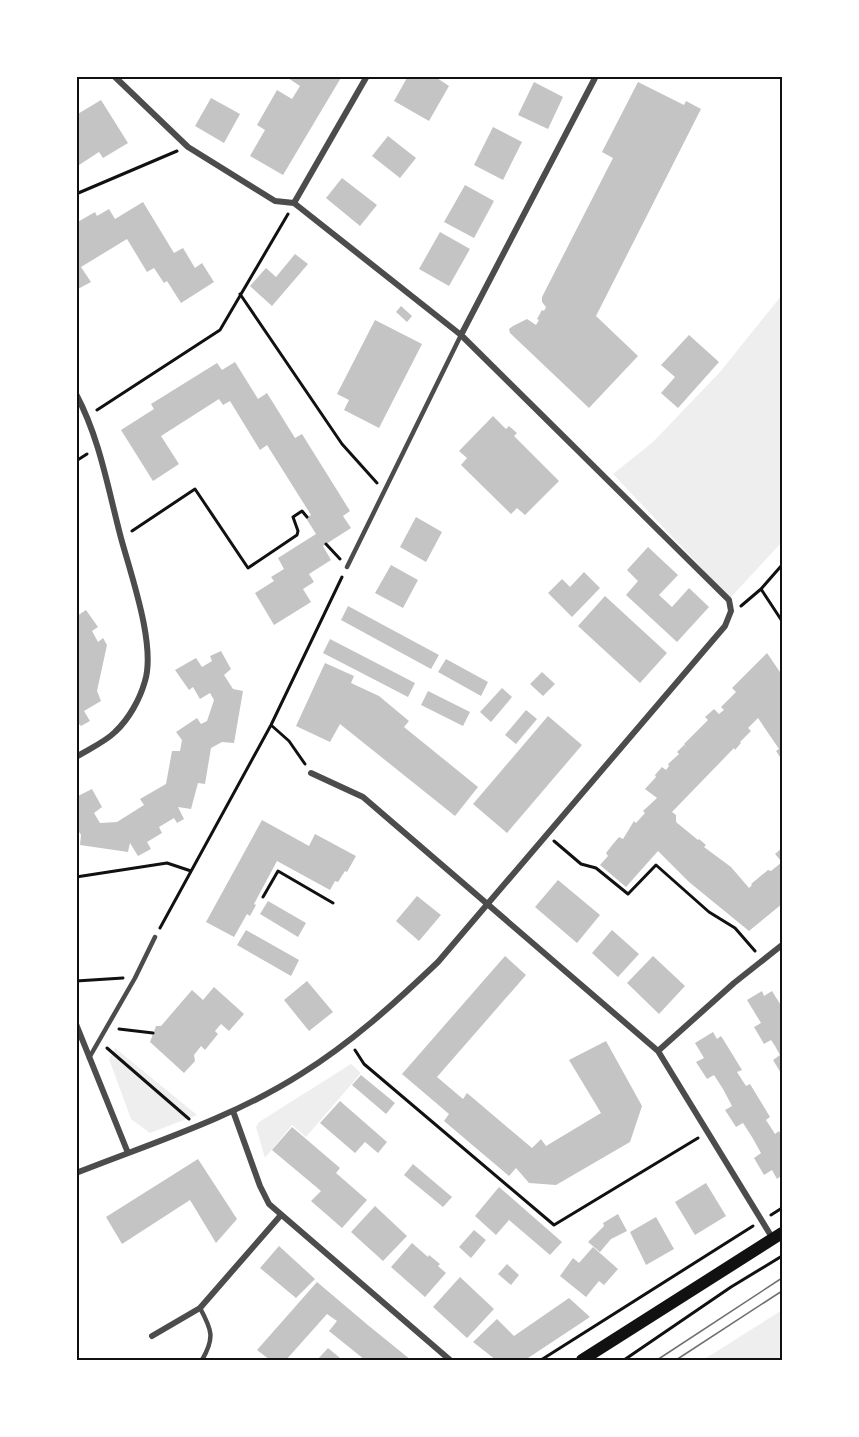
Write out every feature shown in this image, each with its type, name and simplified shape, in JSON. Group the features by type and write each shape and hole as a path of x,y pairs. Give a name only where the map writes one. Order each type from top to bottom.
{"main road":[{"path":"584,1360 778,1236"}],"street":[{"path":"76,1173 232,1111 301,1075 349,1041 396,1003 438,962 725,626 731,611 729,600 461,335 294,203 275,201 188,147 114,76"},
{"path":"294,203 367,76"},
{"path":"461,335 597,76"},
{"path":"76,394 88,417 98,447 143,626 148,659 146,680 134,707 115,733 76,757"},
{"path":"311,773 363,797 658,1051 762,1221 778,1236"},
{"path":"658,1051 734,983 783,945"},
{"path":"76,1024 128,1153"},
{"path":"232,1111 260,1186 270,1204 450,1360"},
{"path":"152,1336 200,1308 280,1215"}],"lane":[{"path":"347,567 461,335"},
{"path":"89,1058 135,978 155,937"},
{"path":"200,1308 211,1327 211,1346 202,1360"}],"path":[{"path":"76,194 188,147"},
{"path":"88,417 220,330 294,203"},
{"path":"240,294 342,444 385,490"},
{"path":"121,539 195,489 248,568 297,535 298,531 293,517 302,511 307,517"},
{"path":"155,937 271,725 347,567 326,544"},
{"path":"731,611 746,604 783,565"},
{"path":"761,589 783,621"},
{"path":"271,725 289,741 311,773"},
{"path":"546,834 581,864 596,868 628,894 656,865 709,912 735,928 763,961"},
{"path":"76,877 167,863 191,871"},
{"path":"263,897 279,871 333,903"},
{"path":"76,981 135,978"},
{"path":"106,1028 153,1033"},
{"path":"99,1041 197,1126"},
{"path":"349,1041 364,1064 554,1225 708,1132"},
{"path":"541,1360 783,1208"},
{"path":"624,1360 730,1287 783,1256"}],"shaded area":[{"path":"782,295 782,542 730,598 613,474 653,442 720,372"},
{"path":"115,1048 197,1115 150,1133 131,1119 109,1059"},
{"path":"351,1064 361,1073 306,1137 292,1125 265,1158 256,1127 259,1122"},
{"path":"782,1310 782,1360 703,1360"}],"building":[{"path":"285,76 342,76 283,175 250,156 265,130 257,125 277,90 292,99 300,86"},
{"path":"408,76 434,76 449,86 429,121 394,101"},
{"path":"534,82 563,97 548,129 518,115"},
{"path":"638,82 684,105 686,101 701,109 596,316 638,356 589,408 510,333 509,329 527,319 536,325 542,310 544,311 546,307 542,302 542,297 613,158 602,152"},
{"path":"211,98 240,114 224,143 195,126"},
{"path":"101,100 128,143 103,158 99,152 76,167 76,115"},
{"path":"493,127 522,142 503,180 474,165"},
{"path":"388,136 416,158 400,178 372,156"},
{"path":"342,178 377,205 360,226 326,198"},
{"path":"465,185 494,201 474,238 444,222"},
{"path":"143,202 174,253 183,248 195,268 202,263 214,282 181,303 167,281 164,283 154,268 147,272 127,239 81,267 91,282 76,290 76,223 95,212 97,216 109,209 115,219"},
{"path":"440,232 470,249 449,286 419,269"},
{"path":"295,254 308,264 272,306 250,286 266,268 276,277"},
{"path":"401,306 412,316 407,322 396,312"},
{"path":"375,320 422,344 379,428 344,410 349,400 337,394"},
{"path":"689,335 719,362 678,408 661,393 675,377 661,365"},
{"path":"235,362 258,399 267,393 295,438 302,434 350,511 343,516 351,528 323,546 331,560 309,574 314,582 303,589 311,602 274,625 255,593 274,581 271,577 284,569 278,558 316,534 306,518 311,515 267,445 260,450 230,401 223,405 219,399 161,436 179,464 153,481 121,430 154,409 151,404 217,363 222,370"},
{"path":"493,416 506,429 509,426 517,433 514,436 559,481 525,515 517,508 511,514 461,465 467,458 459,451"},
{"path":"416,517 442,532 426,562 400,547"},
{"path":"648,547 678,575 659,595 672,607 689,588 709,607 677,642 626,595 638,581 627,570"},
{"path":"391,565 418,580 403,608 375,593"},
{"path":"584,572 600,588 572,617 548,593 562,579 570,587"},
{"path":"605,596 667,653 640,683 578,626"},
{"path":"348,606 439,655 431,669 341,620"},
{"path":"86,610 98,627 92,631 98,642 103,638 107,645 97,691 101,701 84,711 90,721 81,726 76,721 76,618"},
{"path":"330,639 415,683 408,697 323,653"},
{"path":"221,651 231,669 224,675 233,689 243,691 234,743 222,742 211,748 205,784 198,783 191,809 178,807 184,819 177,823 174,818 159,827 162,833 147,842 151,849 138,856 130,843 128,852 80,845 81,835 76,827 76,797 92,789 102,807 94,813 100,823 117,822 144,805 140,799 166,784 172,751 180,751 182,740 176,732 197,718 201,724 207,721 214,700 210,693 200,699 193,687 189,690 175,670 196,658 202,667 212,661 210,656"},
{"path":"767,653 782,675 782,760 776,751 779,749 758,718 748,728 751,731 735,750 734,748 672,812 676,815 676,822 731,867 749,888 768,870 771,871 782,862 782,904 749,931 689,882 658,851 626,887 600,865 608,856 606,853 613,844 619,837 623,839 634,821 636,823 645,813 643,811 657,798 645,789 656,777 655,775 662,767 666,770 668,764 679,754 677,752 684,745 686,747 684,744 708,720 705,717 714,709 719,714 724,710 721,707 736,692 732,688"},
{"path":"446,659 488,682 481,696 438,672"},
{"path":"325,663 354,676 351,683 379,696 409,721 404,727 478,787 455,816 340,724 330,742 296,726"},
{"path":"542,672 555,684 543,696 530,684"},
{"path":"502,688 512,697 491,722 480,712"},
{"path":"428,691 470,712 463,726 421,705"},
{"path":"526,710 537,719 516,744 505,735"},
{"path":"548,716 582,745 507,833 473,804"},
{"path":"262,820 309,846 315,834 356,856 347,872 345,871 338,882 335,881 330,890 277,861 250,916 247,914 234,937 206,922"},
{"path":"782,848 782,862 775,854"},
{"path":"558,880 600,915 577,943 535,907"},
{"path":"417,896 441,915 419,941 396,921"},
{"path":"268,901 306,923 298,937 260,914"},
{"path":"246,930 299,960 291,976 237,945"},
{"path":"612,930 639,954 618,977 592,953"},
{"path":"505,956 526,975 437,1077 463,1099 467,1093 532,1148 541,1139 546,1146 601,1113 569,1060 606,1041 642,1106 630,1142 556,1185 529,1183 516,1168 509,1176 444,1121 449,1114 402,1074"},
{"path":"653,956 685,986 659,1014 627,983"},
{"path":"307,981 333,1012 309,1031 284,1000"},
{"path":"214,987 244,1014 229,1031 221,1024 215,1031 218,1034 205,1050 201,1046 194,1055 195,1061 184,1073 150,1042 156,1026 161,1026 192,990 203,1000"},
{"path":"762,991 764,996 772,991 782,1007 782,1075 773,1060 780,1055 771,1040 764,1044 754,1027 761,1023 747,1000"},
{"path":"713,1032 717,1039 721,1036 742,1070 737,1072 746,1086 750,1084 770,1117 766,1120 775,1134 779,1131 782,1137 782,1175 777,1179 772,1170 764,1175 754,1158 761,1153 752,1137 743,1123 736,1127 725,1110 732,1106 723,1089 714,1075 707,1079 696,1062 704,1058 695,1043"},
{"path":"361,1075 395,1103 386,1114 352,1085"},
{"path":"340,1101 387,1142 378,1153 365,1142 355,1153 320,1123"},
{"path":"292,1127 340,1168 336,1173 367,1200 342,1228 311,1201 321,1191 272,1150"},
{"path":"198,1159 237,1219 216,1243 190,1200 122,1244 106,1217"},
{"path":"413,1164 452,1197 443,1207 404,1175"},
{"path":"706,1183 726,1216 695,1235 675,1202"},
{"path":"499,1187 562,1242 550,1255 509,1220 496,1235 475,1216"},
{"path":"375,1206 407,1236 383,1261 351,1232"},
{"path":"618,1214 627,1231 611,1239 600,1252 588,1242 604,1226 603,1223"},
{"path":"656,1217 674,1249 646,1265 630,1232"},
{"path":"474,1230 486,1240 471,1258 459,1247"},
{"path":"412,1243 440,1264 438,1266 446,1273 425,1297 391,1267"},
{"path":"279,1246 315,1279 296,1298 260,1268"},
{"path":"593,1247 618,1269 604,1285 599,1281 586,1297 560,1276 573,1258 579,1263"},
{"path":"507,1264 519,1275 511,1285 498,1274"},
{"path":"460,1277 494,1309 467,1338 433,1307"},
{"path":"317,1282 411,1360 365,1360 329,1331 337,1321 327,1314 286,1360 270,1360 257,1350"},
{"path":"569,1298 590,1317 525,1360 496,1360 473,1342 497,1319 514,1336"},
{"path":"328,1348 340,1358 338,1360 317,1360"}],"tram line":[{"path":"657,1360 782,1278"},
{"path":"676,1360 782,1291"}]}
